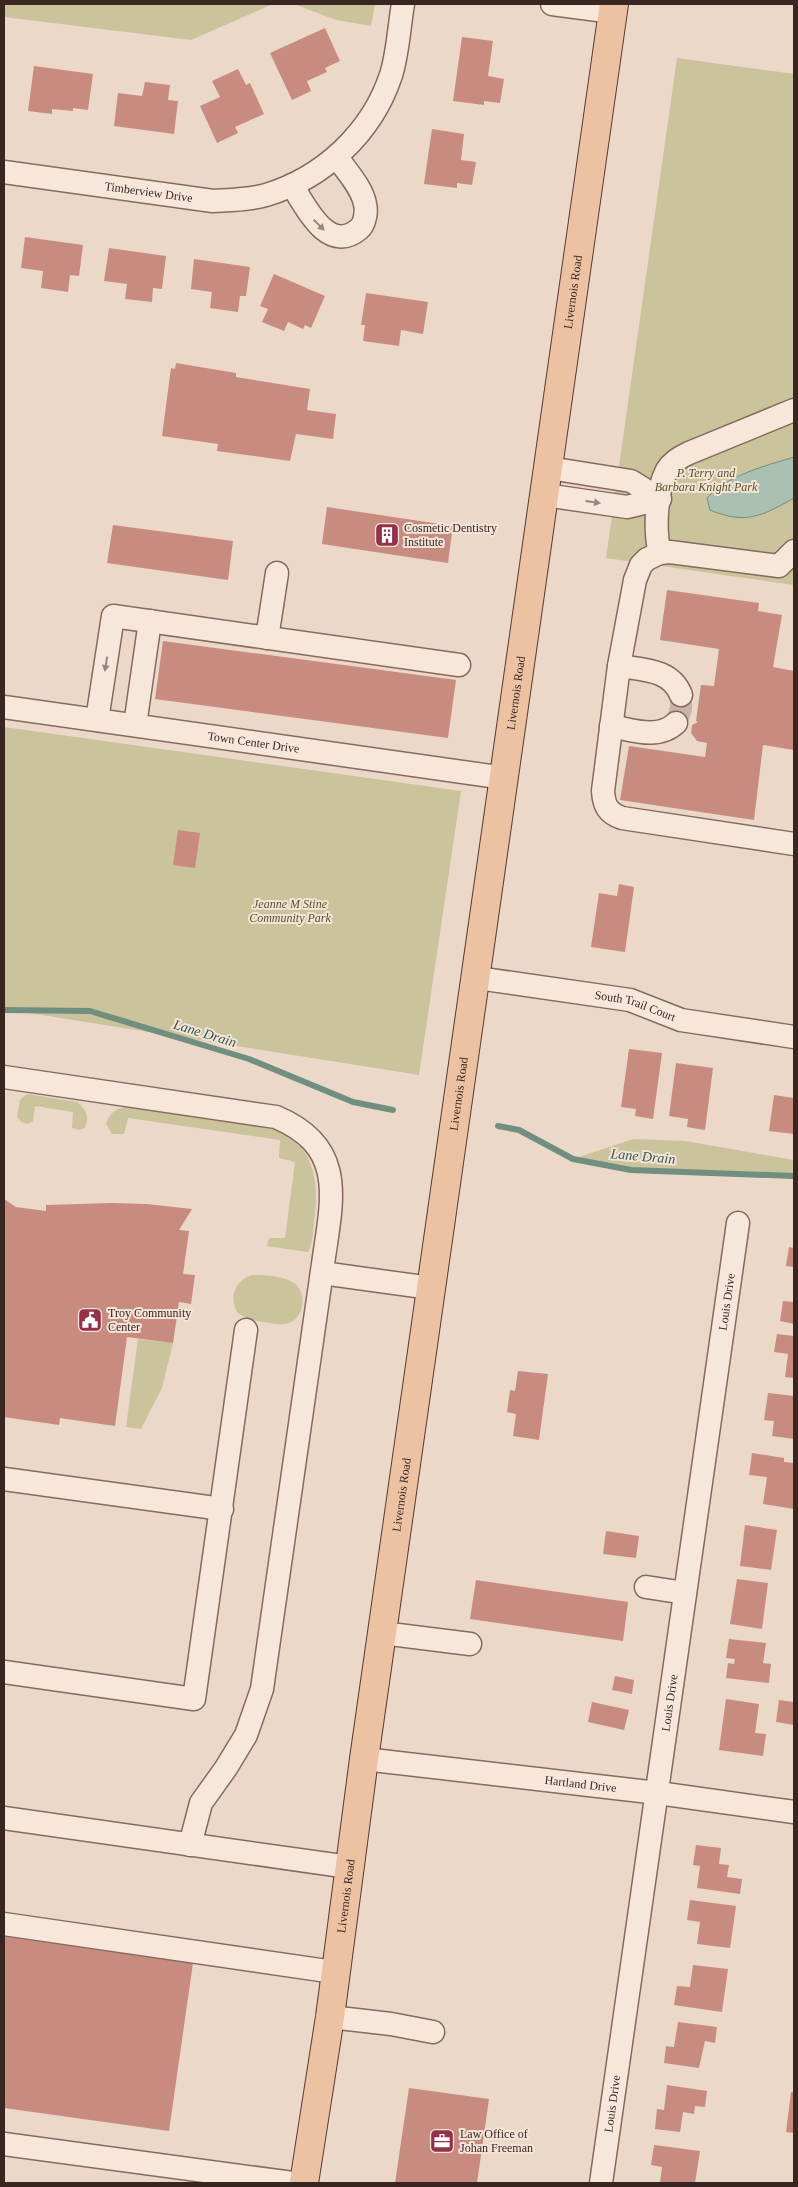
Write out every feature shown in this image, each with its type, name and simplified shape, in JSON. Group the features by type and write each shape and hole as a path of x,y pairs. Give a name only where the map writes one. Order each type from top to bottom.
{"main road":[{"name":"Livernois Road","path":"304,2183 330,2017 334,1972 364,1759 506,778 613,8"}],"street":[{"name":"Timberview Drive","path":"4,172 213,201 241,200 266,195 292,185 312,175 337,157 364,125 381,98 391,75 403,4"},
{"path":"552,4 613,8"},
{"path":"292,185 316,224 326,232 340,237 360,228 365,216 366,205 362,194 337,157"},
{"path":"660,552 656,534 660,499 668,469 680,457 794,410"},
{"path":"549,468 631,481 660,499"},
{"path":"545,495 627,507 660,499"},
{"path":"794,551 778,566 679,552 660,552 647,559 637,571 619,666 603,791 607,808 613,814 622,818 794,844"},
{"path":"266,638 276,573"},
{"path":"97,720 113,616 459,665"},
{"path":"135,726 150,621"},
{"path":"619,666 668,677 675,682 681,695"},
{"name":"Town Center Drive","path":"4,707 506,778"},
{"path":"611,726 652,733 662,732 676,723"},
{"name":"South Trail Court","path":"477,978 630,1000 681,1020 794,1037"},
{"path":"4,1077 263,1113 295,1126 318,1147 324,1156 331,1179 332,1202 262,1689 246,1736 226,1768 200,1803 190,1845"},
{"name":"Louis Drive","path":"601,2183 738,1223"},
{"path":"322,1273 431,1288"},
{"path":"4,1672 194,1698 246,1330"},
{"path":"4,1479 222,1508"},
{"path":"646,1587 685,1593"},
{"path":"382,1633 470,1644"},
{"name":"Hartland Drive","path":"364,1759 658,1793 794,1812"},
{"path":"4,1818 349,1867"},
{"path":"4,1924 334,1972"},
{"path":"330,2017 391,2024 432,2032"},
{"path":"4,2144 292,2183"}],"green space":[{"path":"4,4 273,4 191,40 4,17"},
{"path":"294,4 375,4 371,26 336,20"},
{"name":"P. Terry and Barbara Knight Park","path":"677,58 794,74 794,585 606,558"},
{"name":"Jeanne M Stine Community Park","path":"4,727 461,791 419,1075 4,1009"},
{"path":"27,1094 77,1102 83,1107 86,1114 85,1128 79,1130 72,1128 73,1112 35,1106 33,1121 28,1124 21,1122 17,1117 20,1100"},
{"path":"129,1107 260,1125 278,1131 291,1139 302,1149 309,1160 314,1174 316,1205 313,1237 308,1252 267,1246 269,1238 285,1238 295,1162 279,1158 280,1140 128,1118 124,1134 112,1134 106,1124 109,1117 117,1109"},
{"path":"633,1139 685,1141 794,1160 794,1176 631,1170 573,1159"},
{"path":"252,1275 279,1277 294,1283 298,1287 301,1291 303,1302 300,1313 293,1321 286,1324 263,1322 249,1319 237,1312 234,1301 235,1290 241,1281"},
{"path":"138,1339 173,1343 162,1388 141,1429 126,1427"}],"shaded area":[{"path":"794,457 794,498 763,514 744,518 723,515 710,510 707,498 725,483 747,472"}],"building":[{"path":"325,28 340,61 325,68 327,72 307,81 311,91 292,100 270,53"},
{"path":"462,37 493,41 488,76 504,79 500,103 484,101 484,105 453,101"},
{"path":"34,66 93,74 88,110 73,108 73,111 52,109 52,114 28,111"},
{"path":"238,69 246,85 250,83 264,114 235,127 238,133 217,143 200,106 220,97 212,81"},
{"path":"145,82 170,85 168,100 178,101 174,134 114,126 118,93 142,96"},
{"path":"432,129 464,134 461,160 476,162 472,185 457,183 457,188 424,184"},
{"path":"25,237 83,245 79,276 70,275 68,292 41,288 43,271 21,268"},
{"path":"109,248 166,256 162,289 153,288 152,302 125,299 127,284 104,281"},
{"path":"194,259 250,267 246,296 240,296 238,312 210,308 212,292 191,289"},
{"path":"274,274 325,296 311,328 305,325 303,329 288,322 284,331 262,322 268,309 260,306"},
{"path":"366,293 428,302 423,334 401,330 399,346 363,341 365,325 361,325"},
{"path":"176,363 236,373 236,377 310,389 307,410 336,414 333,439 296,434 290,461 217,451 218,444 162,436 171,368 175,369"},
{"name":"Cosmetic Dentistry Institute","path":"327,507 453,526 448,563 322,544"},
{"path":"113,525 233,541 228,580 107,563"},
{"path":"667,590 759,603 758,611 782,615 773,667 794,671 794,750 763,745 754,820 620,800 629,746 705,757 707,743 697,741 691,733 692,725 698,722 696,721 701,685 714,686 719,649 660,640"},
{"path":"163,641 456,680 448,738 155,699"},
{"path":"178,830 200,833 195,868 173,865"},
{"path":"619,884 634,887 625,952 591,947 599,893 617,896"},
{"path":"629,1049 662,1053 653,1119 635,1116 636,1109 621,1107"},
{"path":"676,1063 713,1068 705,1130 687,1127 688,1119 669,1116"},
{"path":"774,1095 794,1098 794,1134 769,1131"},
{"name":"Troy Community Center","path":"4,1199 16,1207 46,1211 46,1205 112,1203 147,1204 192,1209 179,1230 189,1231 183,1274 195,1275 191,1304 179,1302 173,1343 127,1337 115,1426 60,1418 59,1425 4,1417"},
{"path":"789,1247 794,1248 794,1267 786,1266"},
{"path":"783,1301 794,1302 794,1324 780,1321"},
{"path":"777,1334 794,1336 794,1378 785,1377 788,1354 774,1352"},
{"path":"518,1371 548,1374 539,1440 513,1436 516,1414 507,1412 510,1390 515,1391"},
{"path":"768,1393 794,1396 794,1439 772,1436 774,1421 764,1420"},
{"path":"752,1453 784,1458 784,1462 794,1463 794,1509 763,1504 767,1477 749,1475"},
{"path":"745,1525 777,1530 771,1570 740,1566"},
{"path":"606,1531 639,1536 636,1558 603,1554"},
{"path":"737,1579 768,1583 762,1629 730,1624"},
{"path":"476,1580 628,1602 623,1641 470,1619"},
{"path":"729,1639 766,1643 763,1663 771,1664 769,1683 726,1678 728,1663 734,1664 735,1659 726,1658"},
{"path":"615,1676 634,1680 632,1694 612,1690"},
{"path":"726,1699 759,1704 755,1733 766,1734 763,1756 719,1750"},
{"path":"779,1700 794,1702 794,1725 776,1722"},
{"path":"592,1702 629,1710 624,1730 588,1722"},
{"path":"696,1845 721,1848 719,1864 729,1865 727,1877 742,1879 740,1894 697,1888 700,1866 693,1865"},
{"path":"690,1900 736,1906 730,1948 697,1944 700,1922 687,1920"},
{"path":"4,1936 193,1963 169,2131 4,2108"},
{"path":"693,1965 728,1969 722,2012 674,2005 677,1986 690,1987"},
{"path":"678,2022 717,2027 715,2043 705,2041 699,2068 664,2063 666,2046 674,2047"},
{"path":"667,2085 707,2091 705,2107 695,2106 694,2114 683,2112 680,2132 655,2129 657,2109 664,2110"},
{"name":"Law Office of Johan Freeman","path":"409,2088 489,2099 477,2183 395,2183"},
{"path":"791,2092 794,2092 794,2133 786,2132"},
{"path":"654,2145 700,2151 695,2183 660,2183 662,2167 651,2165"}],"waterway":[{"name":"Lane Drain","path":"4,1010 90,1011 249,1059 353,1102 393,1110"},
{"name":"Lane Drain","path":"498,1126 519,1130 573,1159 631,1170 794,1176"}],"tunnel":[{"path":"676,723 681,709 681,695"}],"place":[{"name":"Cosmetic Dentistry Institute","path":"387,535"},
{"name":"Troy Community Center","path":"90,1320"},
{"name":"Law Office of Johan Freeman","path":"442,2141"}]}
